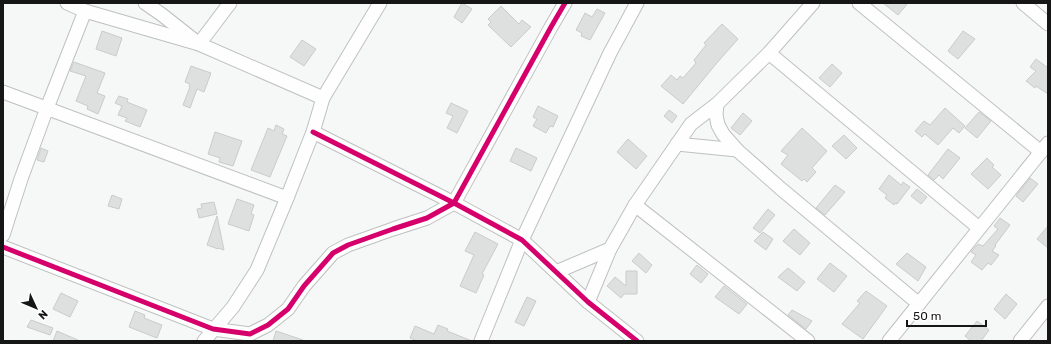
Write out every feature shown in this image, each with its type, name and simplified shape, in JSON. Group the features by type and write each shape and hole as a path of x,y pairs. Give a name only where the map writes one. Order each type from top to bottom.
{"street":[{"path":"67,3 85,11 199,44 323,98"},
{"path":"145,3 199,44"},
{"path":"199,44 230,3"},
{"path":"204,341 233,307 257,270 313,132 323,98 380,3"},
{"path":"3,247 214,329 250,334 268,325 288,309 304,286 333,254 348,246 427,218 454,203 550,27 565,3"},
{"path":"481,341 522,240 610,54 637,3"},
{"path":"588,302 610,248 635,204 691,124 717,104 769,53 813,3"},
{"path":"859,3 1045,147 889,341"},
{"path":"1023,3 1048,24"},
{"path":"3,235 21,179 85,11"},
{"path":"769,53 979,228"},
{"path":"3,92 287,198"},
{"path":"717,104 716,115 718,125 723,134 737,150 780,188 919,304"},
{"path":"313,132 454,203 522,240 588,302 637,341"},
{"path":"676,144 737,150"},
{"path":"635,204 808,341"},
{"path":"556,272 610,248"},
{"path":"1020,341 1048,306"}],"building":[{"path":"462,3 472,9 462,23 454,17"},
{"path":"883,3 908,3 898,15"},
{"path":"501,6 519,24 522,20 531,27 511,47 488,25 491,22 488,19"},
{"path":"597,9 605,13 590,40 581,36 582,33 576,30 585,13 592,17"},
{"path":"722,24 738,39 683,104 661,86 671,75 677,80 680,76 683,78 696,63 694,60 706,45 704,43"},
{"path":"102,31 122,38 116,56 96,49"},
{"path":"963,31 975,39 958,59 948,51"},
{"path":"302,40 316,49 304,66 290,57"},
{"path":"1036,59 1048,68 1048,94 1036,86 1035,88 1026,81 1036,71 1030,67"},
{"path":"74,62 105,73 97,93 105,96 98,114 87,109 88,106 76,101 86,76 70,71"},
{"path":"832,64 842,73 830,87 819,78"},
{"path":"191,66 211,73 204,92 197,89 190,108 183,105 190,87 190,84 185,82"},
{"path":"119,96 128,99 127,102 147,110 140,127 125,121 127,118 118,115 122,106 115,103"},
{"path":"451,103 468,111 457,133 447,128 453,116 446,113"},
{"path":"538,106 558,116 553,127 550,126 546,133 533,126 537,119 533,117"},
{"path":"945,108 965,126 959,133 953,128 938,145 925,134 922,137 915,131 924,121 930,125"},
{"path":"669,110 677,116 672,123 664,116"},
{"path":"979,112 991,121 977,138 965,128"},
{"path":"743,113 752,121 740,135 731,128"},
{"path":"276,125 284,129 282,134 287,136 270,177 251,170 268,128 274,131"},
{"path":"802,128 827,151 812,168 816,172 807,182 804,179 802,181 781,164 788,155 781,151"},
{"path":"215,132 242,141 233,166 219,162 220,158 208,154"},
{"path":"844,135 857,148 846,159 832,146"},
{"path":"628,139 647,156 636,169 617,152"},
{"path":"41,148 48,151 44,162 37,160"},
{"path":"516,148 537,158 531,171 510,161"},
{"path":"948,149 960,158 943,179 939,175 934,180 928,175"},
{"path":"987,158 994,165 992,167 1001,175 988,189 971,174"},
{"path":"889,175 901,185 903,182 910,187 897,204 895,203 894,205 885,198 887,195 879,189"},
{"path":"1030,178 1038,184 1023,202 1016,196"},
{"path":"835,185 845,192 825,215 816,208"},
{"path":"917,189 927,197 921,204 911,196"},
{"path":"112,195 122,199 119,209 108,206"},
{"path":"237,199 254,205 251,214 254,215 249,231 228,224"},
{"path":"214,202 217,214 199,218 197,209 202,208 201,204"},
{"path":"768,209 775,215 760,233 753,228"},
{"path":"217,216 224,250 207,245"},
{"path":"1000,218 1010,225 992,251 999,255 991,265 988,263 982,270 971,262 976,255 971,252 978,244 983,246 998,229 994,226"},
{"path":"1048,226 1048,248 1037,239"},
{"path":"794,229 810,243 800,255 783,241"},
{"path":"475,232 498,244 482,274 484,275 476,293 460,286 474,255 465,251"},
{"path":"763,232 773,239 766,250 754,241"},
{"path":"639,253 652,265 646,273 632,261"},
{"path":"907,253 926,267 918,281 896,264"},
{"path":"830,263 847,276 834,292 817,279"},
{"path":"697,265 708,274 701,283 690,274"},
{"path":"788,268 805,282 797,291 778,277"},
{"path":"626,271 637,271 637,294 624,294 621,298 607,286 615,277 626,286"},
{"path":"724,286 747,304 739,314 715,297"},
{"path":"866,291 887,306 863,339 842,324 860,303 857,301"},
{"path":"61,293 78,301 70,317 53,309"},
{"path":"1006,294 1017,304 1005,319 994,309"},
{"path":"527,297 536,301 524,326 515,322"},
{"path":"792,310 812,321 806,329 788,315"},
{"path":"135,311 145,315 144,318 162,325 157,338 129,327"},
{"path":"31,320 53,328 50,335 27,327"},
{"path":"977,321 989,330 981,341 971,341 965,336"},
{"path":"438,325 448,329 447,331 472,341 417,341 410,338 415,326 434,334"},
{"path":"57,331 80,341 53,341"},
{"path":"276,331 303,340 273,341"}],"cycle path":[{"path":"3,247 213,329 250,334 268,325 288,309 304,286 333,253 348,245 427,218 454,203 565,3"},
{"path":"313,132 454,203 522,240 588,302 637,341"}]}
